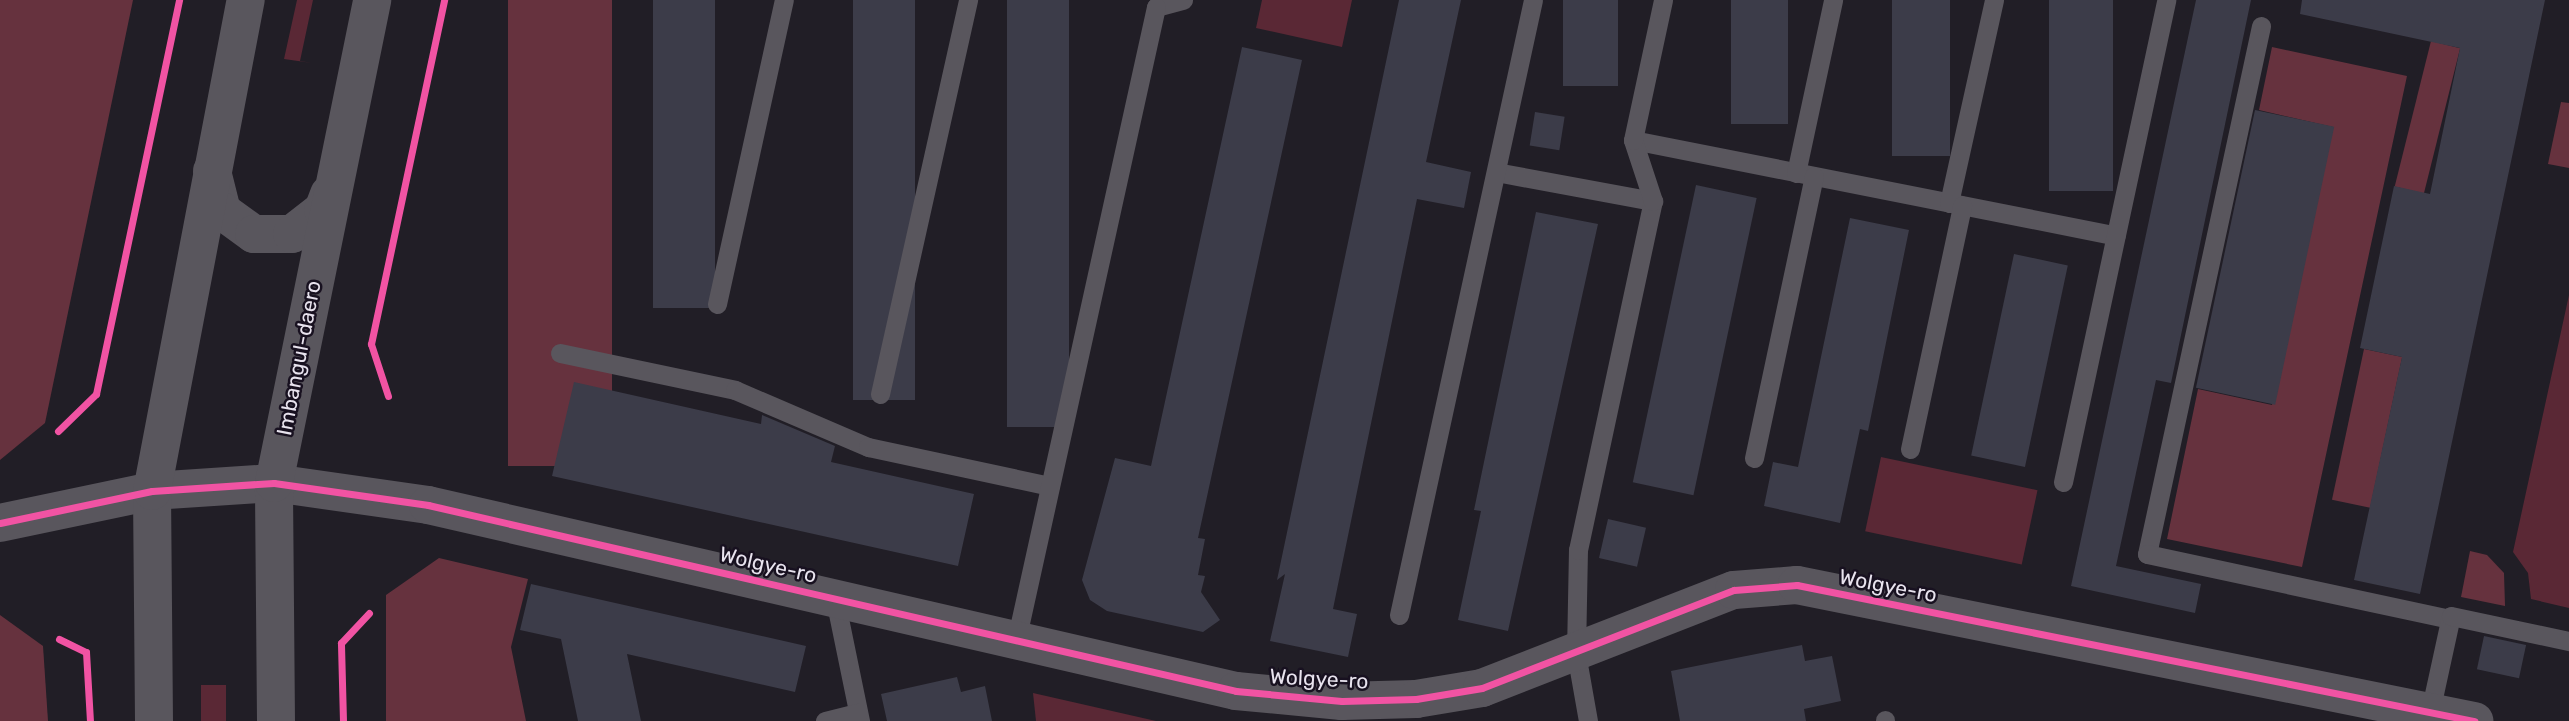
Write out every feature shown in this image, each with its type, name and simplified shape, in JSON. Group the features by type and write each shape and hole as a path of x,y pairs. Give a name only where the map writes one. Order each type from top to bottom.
{"street":[{"path":"154,721 152,491 214,155 246,0"},
{"name":"Imbangul-daero","path":"276,721 274,483 333,181 372,0"},
{"path":"214,155 211,175 222,211 254,234 292,234 310,225 323,210 333,181"},
{"name":"Wolgye-ro","path":"152,491 274,483 428,505 1236,691 1342,701 1416,699 1482,688 1734,590 1797,585 2474,721"},
{"path":"0,523 152,491"}],"lane":[{"path":"718,304 784,0"},
{"path":"880,394 968,0"},
{"path":"1016,640 1152,4 1183,0"},
{"path":"1399,615 1533,0"},
{"path":"1588,721 1576,653 1578,550 1653,201 1633,141 1663,0"},
{"path":"1754,458 1805,175 1833,0"},
{"path":"1910,449 1994,0"},
{"path":"2063,482 2166,0"},
{"path":"2261,26 2147,554 2451,619 2569,641"},
{"path":"1633,141 2116,236"},
{"path":"1496,172 1653,201"},
{"path":"560,353 735,390 868,447 1050,486"},
{"path":"825,721 859,717 835,599"},
{"path":"2431,712 2451,619"}],"shaded area":[{"path":"0,0 133,0 45,423 0,460"},
{"path":"297,0 313,0 300,61 312,63 284,59"},
{"path":"508,0 612,0 612,466 508,466"},
{"path":"1262,0 1352,0 1342,47 1256,28"},
{"path":"2431,41 2460,48 2424,194 2395,187"},
{"path":"2272,47 2407,76 2302,567 2167,539 2198,389 2272,405 2333,127 2259,110"},
{"path":"2561,102 2569,103 2569,168 2548,164"},
{"path":"2569,295 2569,608 2531,599 2528,573 2513,552"},
{"path":"2364,349 2402,357 2370,508 2332,500"},
{"path":"1881,457 2038,490 2022,565 1865,531"},
{"path":"2470,551 2487,555 2504,573 2505,606 2461,597"},
{"path":"439,558 528,579 511,647 526,721 386,721 386,595"},
{"path":"0,615 43,646 48,721 0,721"},
{"path":"201,685 226,685 226,721 201,721"},
{"path":"1033,693 1156,721 1036,721"}],"building":[{"path":"653,0 715,0 715,308 653,308"},
{"path":"853,0 915,0 915,400 853,400"},
{"path":"1007,0 1069,0 1069,427 1007,427"},
{"path":"1399,0 1461,0 1426,162 1471,172 1464,208 1417,199 1333,609 1357,614 1348,657 1270,641 1285,574 1277,580"},
{"path":"1563,0 1618,0 1618,86 1563,86"},
{"path":"1731,0 1788,0 1788,124 1731,124"},
{"path":"1892,0 1950,0 1950,156 1892,156"},
{"path":"2049,0 2113,0 2113,191 2049,191"},
{"path":"2196,0 2251,0 2171,383 2156,380 2116,566 2201,584 2195,613 2071,586"},
{"path":"2302,0 2545,0 2420,594 2354,580 2402,357 2360,348 2394,186 2430,194 2460,48 2300,14"},
{"path":"1242,47 1302,60 1198,538 1205,539 1198,575 1205,576 1201,592 1220,620 1203,632 1107,611 1090,600 1082,580 1115,458 1151,466"},
{"path":"2255,110 2334,127 2275,405 2196,388"},
{"path":"1535,112 1565,117 1559,150 1530,146"},
{"path":"1696,185 1757,198 1693,495 1633,482"},
{"path":"1536,212 1598,224 1508,631 1458,620 1481,511 1474,510"},
{"path":"1850,218 1909,230 1868,431 1860,429 1840,523 1764,506 1773,462 1798,467"},
{"path":"2014,254 2068,265 2025,467 1971,455"},
{"path":"574,382 761,424 762,415 835,446 831,462 974,494 958,566 552,476"},
{"path":"1608,519 1646,528 1637,567 1599,558"},
{"path":"531,584 806,646 795,692 627,654 641,721 578,721 561,639 520,630"},
{"path":"2484,636 2526,645 2519,678 2477,669"},
{"path":"1802,645 1805,661 1832,656 1841,701 1804,709 1806,721 1680,721 1671,671"},
{"path":"957,677 961,692 985,686 992,721 887,721 881,694"}],"cycle path":[{"path":"58,431 96,394 179,0"},
{"path":"388,396 371,344 444,0"},
{"path":"0,523 152,491 274,483 428,505 1236,691 1342,701 1416,699 1482,688 1734,590 1797,585 2474,721"},
{"path":"343,721 341,643 369,613"},
{"path":"59,639 86,652 90,721"}]}
